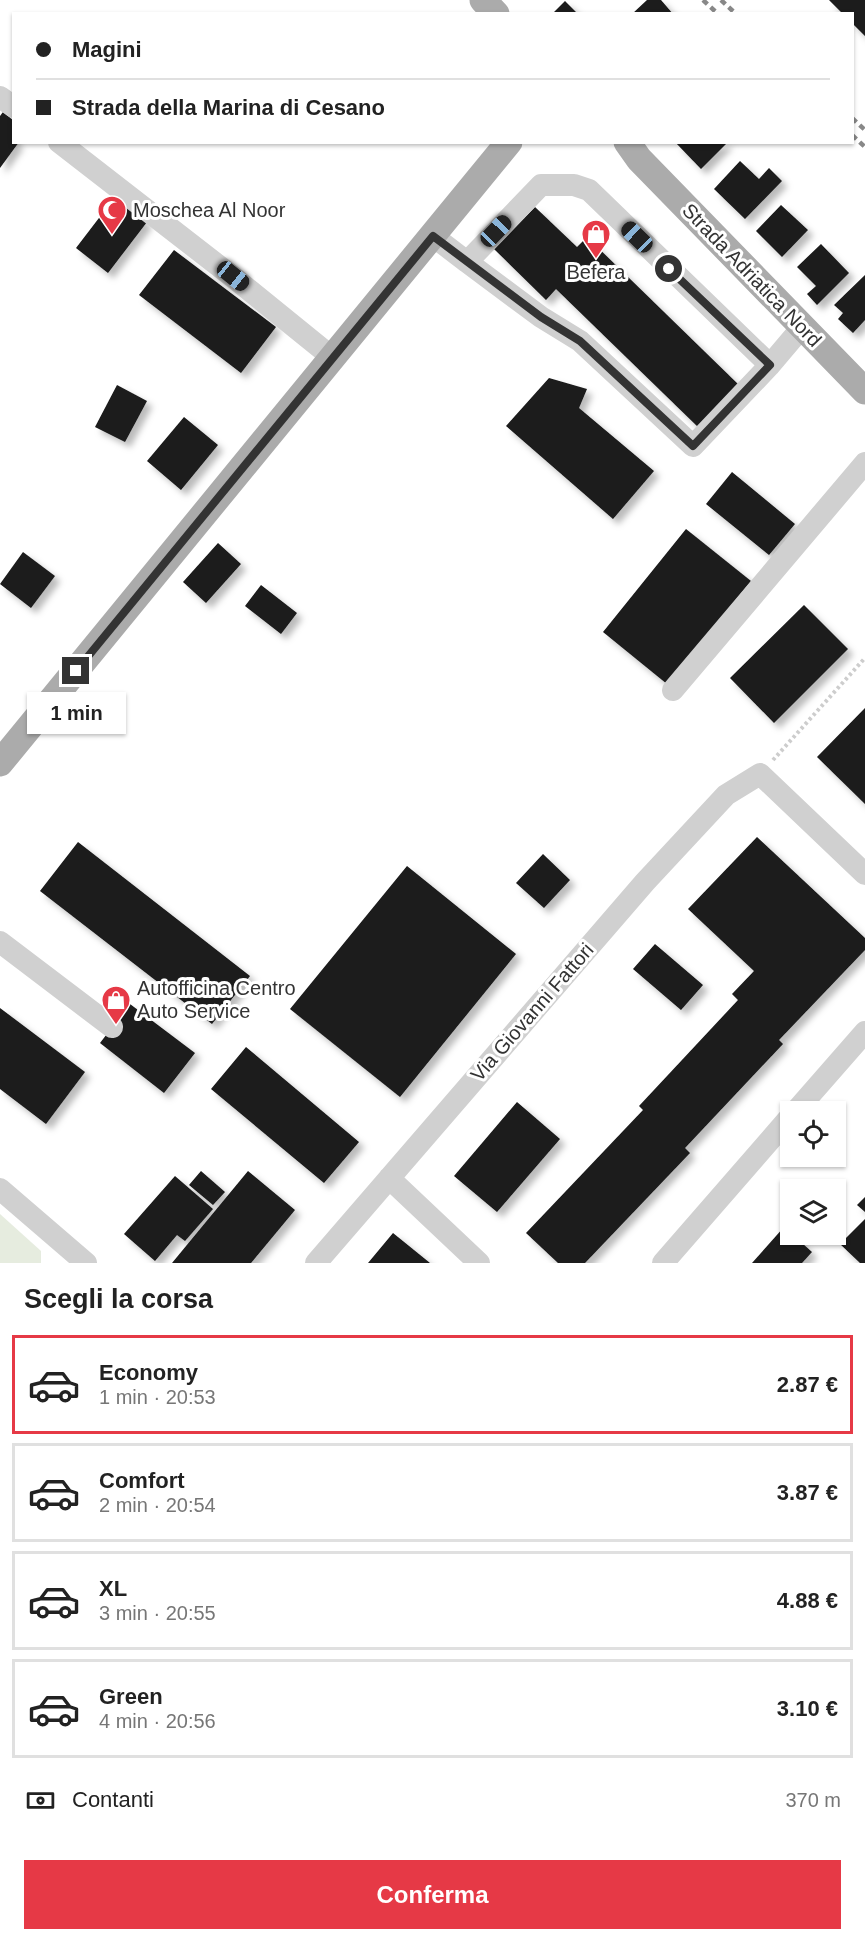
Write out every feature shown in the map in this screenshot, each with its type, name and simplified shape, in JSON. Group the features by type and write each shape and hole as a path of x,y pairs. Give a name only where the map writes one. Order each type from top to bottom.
{"main road":[{"path":"483,0 494,12"},
{"path":"0,763 503,150 520,144"},
{"name":"Strada Adriatica Nord","path":"616,144 633,151 865,391"}],"street":[{"path":"62,144 233,276 333,358"},
{"path":"467,262 541,185 574,185 589,190 770,365"},
{"path":"433,236 541,317 580,341 693,446 770,365 803,326"},
{"path":"673,690 865,463"},
{"path":"760,774 865,874"},
{"name":"Via Giovanni Fattori","path":"316,1263 645,882 726,795 760,774"},
{"path":"0,942 112,1027"},
{"path":"805,1101 865,1032"},
{"path":"663,1263 780,1128"},
{"path":"389,1178 479,1263"},
{"path":"0,1189 76,1260"}],"path":[{"path":"760,774 865,658"}],"shaded area":[{"path":"0,1214 41,1251 41,1263 0,1263"}],"building":[{"path":"647,0 661,0 671,12 634,12"},
{"path":"829,0 865,0 865,36 854,25 854,12 841,12"},
{"path":"565,1 576,12 554,12"},
{"path":"3,112 12,119 12,144 18,144 0,168 0,116"},
{"path":"677,144 726,144 701,169"},
{"path":"740,161 759,179 769,168 782,181 745,219 714,189"},
{"name":"Moschea Al Noor","path":"115,197 147,222 108,273 76,248"},
{"path":"781,205 808,230 782,257 756,231"},
{"path":"535,207 577,247 587,237 740,386 699,428 556,289 546,300 494,249"},
{"path":"821,244 849,273 817,305 807,294 816,286 797,267"},
{"path":"174,250 276,327 241,373 139,295"},
{"path":"865,275 865,320 853,333 838,319 843,313 834,305"},
{"path":"549,378 587,389 579,408 654,471 613,519 506,426"},
{"path":"117,385 147,401 125,442 95,427"},
{"path":"184,417 218,445 181,490 147,461"},
{"path":"732,472 795,524 769,555 706,504"},
{"path":"686,529 751,581 667,684 603,632"},
{"path":"218,543 241,564 206,603 183,582"},
{"path":"23,552 55,576 31,608 0,584"},
{"path":"261,585 297,613 281,634 245,606"},
{"path":"804,605 848,649 774,723 730,678"},
{"path":"865,708 865,804 817,757"},
{"path":"757,837 865,938 865,950 779,1040 783,1044 685,1148 690,1153 585,1263 558,1263 526,1233 643,1110 639,1106 738,1000 732,994 754,971 688,909"},
{"path":"78,842 250,976 212,1024 40,891"},
{"path":"543,854 570,880 544,908 516,883"},
{"path":"407,866 516,954 400,1097 290,1009"},
{"path":"655,944 703,985 681,1010 633,969"},
{"path":"130,1004 195,1053 164,1093 100,1043"},
{"path":"0,1008 85,1072 46,1124 0,1089"},
{"path":"246,1047 359,1142 324,1183 211,1089"},
{"path":"517,1102 560,1139 497,1212 454,1176"},
{"path":"201,1171 225,1192 213,1205 189,1185"},
{"path":"248,1171 295,1210 251,1263 172,1263"},
{"path":"175,1176 213,1209 185,1241 177,1235 155,1261 124,1234"},
{"path":"865,1197 865,1212 857,1205"},
{"path":"865,1219 865,1263 860,1263 841,1245 846,1245 846,1238"},
{"path":"780,1232 780,1245 804,1245 812,1252 802,1263 752,1263"},
{"path":"393,1233 430,1263 368,1263"}],"railway":[{"path":"703,0 716,12"},
{"path":"721,0 734,12"},
{"path":"854,120 865,130"},
{"path":"854,137 865,147"}],"place":[{"name":"Moschea Al Noor","path":"112,236"},
{"name":"Befera","path":"596,260"},
{"name":"Autofficina Centro Auto Service","path":"116,1026"}],"route":[{"path":"76,671 433,236 541,317 580,341 693,446 770,365 669,269"}]}
